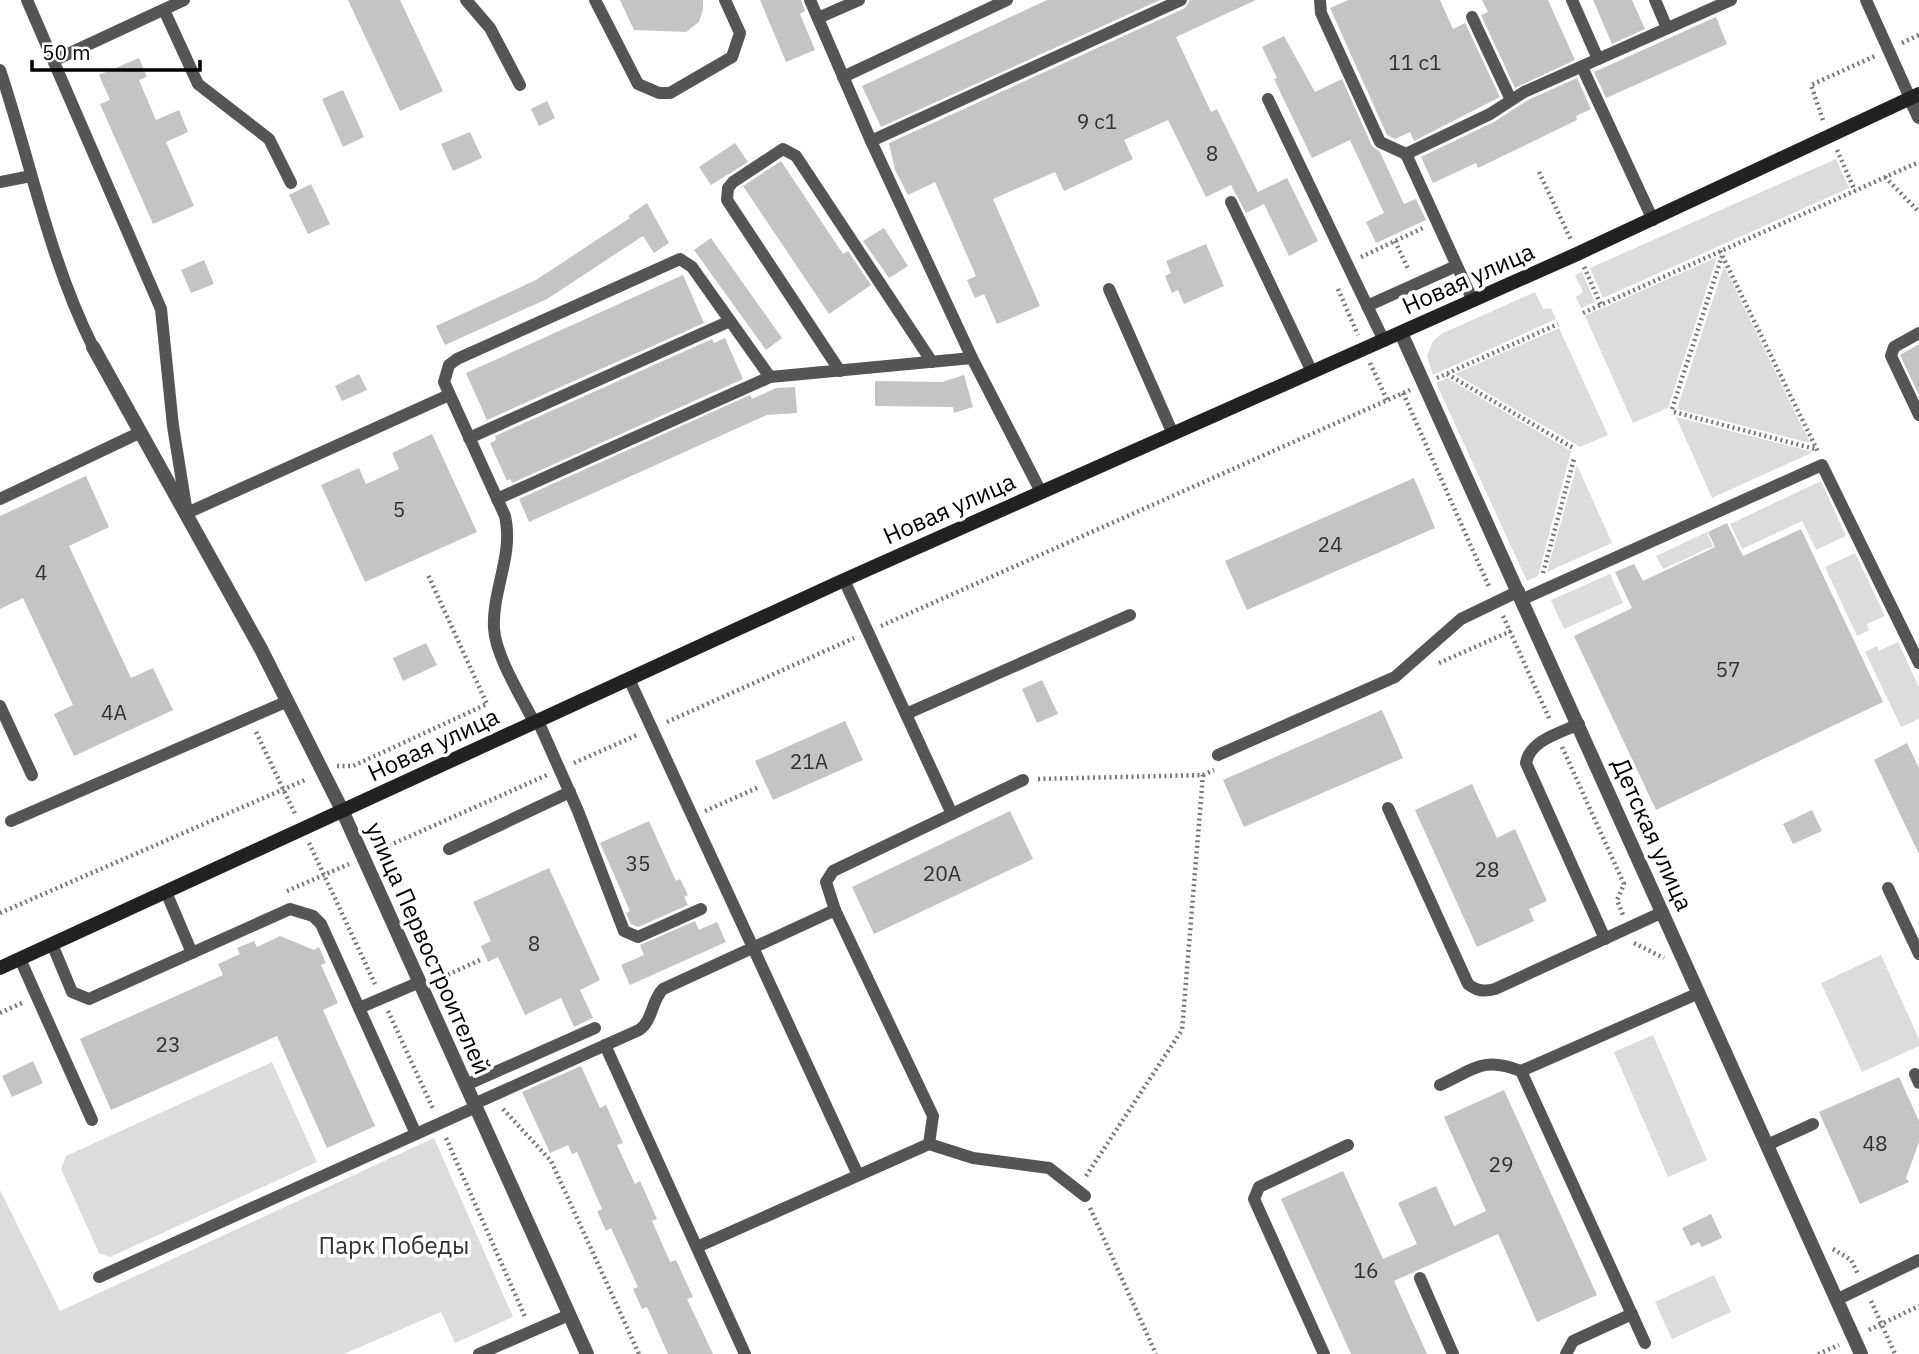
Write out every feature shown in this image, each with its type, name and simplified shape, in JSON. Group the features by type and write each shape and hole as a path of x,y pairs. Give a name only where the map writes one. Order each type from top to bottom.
{"street":[{"path":"1915,96 1919,117"},
{"name":"Новая улица","path":"0,968 844,580 1473,302 1915,96"},
{"name":"Детская улица","path":"1401,333 1861,1354"},
{"name":"улица Первостроителей","path":"93,347 187,513 288,701 342,810 587,1354"}],"lane":[{"path":"27,0 160,309 165,326 173,426 187,513 449,395"},
{"path":"55,60 184,0"},
{"path":"466,0 490,28 520,85"},
{"path":"595,0 638,84 659,93 670,93 732,57 740,33 725,0"},
{"path":"810,0 871,141 972,358 1041,492"},
{"path":"818,18 859,0"},
{"path":"843,77 1007,0"},
{"path":"871,141 1181,0"},
{"path":"1320,0 1321,13 1380,142 1406,154 1473,302"},
{"path":"1572,0 1598,59"},
{"path":"1655,0 1667,29"},
{"path":"1406,154 1511,100 1667,29 1705,5 1731,0"},
{"path":"1866,0 1888,50 1915,96"},
{"path":"164,9 198,84 269,139 291,183"},
{"path":"1472,17 1511,100"},
{"path":"1582,67 1653,220"},
{"path":"0,70 75,312 93,347"},
{"path":"1268,99 1384,341"},
{"path":"840,371 727,200 728,188 733,182 783,149 796,156 932,362"},
{"path":"0,182 31,176"},
{"path":"1231,202 1312,372"},
{"path":"701,909 638,937 624,931 570,792 499,649 494,627 508,539 505,516 449,395 444,382 445,373 457,359 672,260 680,259 692,267 770,377"},
{"path":"1367,306 1457,266"},
{"path":"1109,289 1173,434"},
{"path":"469,438 730,321"},
{"path":"1919,334 1898,344 1891,356 1919,415"},
{"path":"497,499 770,377 972,358"},
{"path":"0,499 141,432"},
{"path":"1217,755 1395,677 1461,619 1496,602 1538,593 1822,465 1919,663"},
{"path":"844,580 952,814"},
{"path":"906,714 1130,615"},
{"path":"629,679 858,1175"},
{"path":"11,821 248,716 288,701"},
{"path":"0,706 32,775"},
{"path":"1579,724 1532,748 1526,763 1605,939"},
{"path":"929,1144 933,1116 835,910 826,882 834,871 1023,780"},
{"path":"449,849 570,792"},
{"path":"1388,808 1468,984 1475,989 1485,992 1495,989 1663,912"},
{"path":"1888,888 1918,950"},
{"path":"166,892 192,953"},
{"path":"52,944 72,992 82,999 89,999 290,909 303,911 321,925 416,1133"},
{"path":"99,1277 643,1028 663,989 835,910"},
{"path":"20,959 92,1120"},
{"path":"359,1008 420,982"},
{"path":"1521,1072 1699,993"},
{"path":"466,1085 595,1028"},
{"path":"605,1045 745,1354"},
{"path":"1440,1085 1490,1062 1500,1063 1521,1072 1645,1343"},
{"path":"1766,1145 1813,1124"},
{"path":"697,1247 929,1144 973,1158 1038,1164 1062,1175 1082,1193"},
{"path":"1324,1354 1254,1199 1259,1187 1348,1146"},
{"path":"1836,1300 1919,1260"},
{"path":"1420,1278 1453,1354"},
{"path":"1566,1354 1566,1349 1573,1341 1632,1314"},
{"path":"479,1354 569,1315"}],"path":[{"path":"1855,191 1811,85 1919,35"},
{"path":"1583,313 1722,253 1919,162"},
{"path":"1885,177 1919,212"},
{"path":"1347,263 1437,222"},
{"path":"1395,241 1415,284"},
{"path":"1722,253 1673,411 1818,449"},
{"path":"1722,253 1818,449 1822,465"},
{"path":"286,891 1558,324"},
{"path":"1447,374 1575,449"},
{"path":"1403,393 1624,884 1617,900 1634,943 1664,959 1669,969"},
{"path":"1538,593 1574,459"},
{"path":"0,913 337,766 353,766 487,704 428,575"},
{"path":"248,716 382,998 532,1331"},
{"path":"1156,1354 1082,1193 1182,1030 1203,775"},
{"path":"692,817 759,787"},
{"path":"443,977 482,958"},
{"path":"0,1013 37,996"},
{"path":"1827,1237 1833,1249 1852,1260 1895,1354"},
{"path":"1831,1333 1837,1346"}],"green space":[{"path":"1836,159 1849,188 1603,298 1590,268"},
{"path":"1717,257 1668,408 1633,423 1585,316"},
{"path":"1724,266 1810,443 1677,409"},
{"path":"1582,272 1595,302 1581,308 1576,297 1583,292 1575,275"},
{"path":"1535,292 1543,309 1551,308 1556,319 1433,375 1427,356 1433,341 1441,334"},
{"path":"1559,328 1608,435 1580,447 1455,374"},
{"path":"1447,378 1571,451 1538,576 1527,581 1436,383"},
{"path":"1676,417 1813,452 1712,498"},
{"path":"1577,465 1612,543 1547,572"},
{"path":"1821,481 1846,536 1816,550 1802,521 1742,549 1730,524"},
{"path":"1707,532 1713,546 1663,569 1656,556"},
{"path":"1855,553 1885,616 1867,624 1869,630 1857,636 1825,567"},
{"path":"1610,574 1623,603 1564,629 1551,600"},
{"path":"1898,642 1919,687 1919,719 1901,727 1865,652 1877,646 1879,651"},
{"path":"1881,955 1919,1039 1919,1046 1862,1072 1821,983"},
{"path":"1653,1035 1707,1160 1668,1177 1614,1052"},
{"path":"272,1062 317,1162 110,1257 99,1253 61,1169 66,1156"},
{"name":"Парк Победы","path":"434,1138 513,1317 455,1343 441,1312 344,1354 0,1354 0,1190 60,1311"},
{"path":"1714,1275 1731,1312 1672,1339 1655,1302"}],"building":[{"path":"348,0 400,0 443,91 400,111"},
{"path":"620,0 703,0 703,10 699,22 686,32 634,30"},
{"path":"760,0 801,0 805,11 800,14 815,50 786,62"},
{"path":"1047,0 1160,0 881,127 862,86"},
{"path":"1190,0 1256,0 1176,37 1211,112 1217,109 1258,192 1287,178 1318,241 1289,256 1264,204 1246,213 1231,185 1206,197 1168,120 1124,140 1133,159 1064,191 1055,172 993,199 1040,306 997,324 984,294 975,298 967,280 976,276 935,182 908,195 895,170 889,143 1185,8"},
{"path":"1348,0 1440,0 1453,29 1465,23 1500,97 1414,141 1410,132 1395,139 1387,135 1330,8"},
{"path":"1482,0 1548,0 1575,60 1515,88 1481,15 1488,12"},
{"path":"1593,0 1632,0 1645,29 1612,44"},
{"path":"1716,17 1727,44 1606,98 1594,72"},
{"path":"1284,36 1315,92 1342,79 1372,146 1380,152 1404,204 1416,199 1426,220 1376,243 1366,222 1384,213 1350,140 1312,158 1274,79 1277,78 1262,47"},
{"path":"139,58 147,77 139,80 156,120 179,110 188,132 166,142 194,206 153,224 100,104 110,100 99,75"},
{"path":"1577,78 1591,109 1576,116 1577,120 1478,168 1476,163 1433,183 1421,157 1494,122 1528,100"},
{"path":"343,90 364,137 343,147 322,99"},
{"path":"547,101 555,118 539,126 531,109"},
{"path":"470,132 482,158 453,171 441,144"},
{"path":"735,143 748,162 711,185 699,167"},
{"path":"781,161 843,254 848,251 871,285 829,314 743,186"},
{"path":"311,184 330,224 308,234 289,195"},
{"path":"647,203 669,243 654,253 643,236 547,299 445,345 436,326 536,280 630,218 628,216"},
{"path":"884,228 908,266 889,278 863,241"},
{"path":"711,238 782,338 766,350 694,250"},
{"path":"1206,244 1224,286 1184,304 1178,290 1172,293 1165,276 1171,273 1166,261"},
{"path":"204,260 214,284 191,293 181,270"},
{"path":"683,275 704,323 487,420 466,373"},
{"path":"725,338 743,379 512,483 510,479 507,481 490,443 496,440 495,436 712,339 714,343"},
{"path":"1919,344 1919,395 1900,355"},
{"path":"359,374 367,390 342,401 335,386"},
{"path":"964,375 973,407 954,413 953,407 875,406 875,381 942,382"},
{"path":"795,387 797,413 767,415 529,522 519,499 750,395 752,399 776,388"},
{"path":"432,434 477,532 365,582 321,485 359,468 366,484 399,469 392,453"},
{"path":"86,476 109,527 69,546 131,678 153,668 173,710 74,756 54,714 73,705 23,598 0,609 0,516"},
{"path":"1414,478 1435,528 1247,610 1225,561"},
{"path":"1727,523 1743,556 1801,529 1883,702 1656,810 1574,636 1632,608 1615,572 1634,564 1643,581 1715,547 1708,532"},
{"path":"426,643 437,665 403,681 393,658"},
{"path":"1042,680 1058,714 1037,723 1022,689"},
{"path":"1382,710 1403,758 1244,827 1223,780"},
{"path":"845,721 863,760 773,800 755,761"},
{"path":"1907,743 1919,768 1919,854 1874,760"},
{"path":"1472,784 1497,838 1515,829 1547,901 1529,909 1534,921 1477,947 1415,810"},
{"path":"1812,810 1822,831 1793,844 1783,824"},
{"path":"1010,811 1033,859 874,934 852,887"},
{"path":"649,821 676,881 680,879 688,895 684,897 688,905 638,927 631,924 626,913 630,911 600,843"},
{"path":"549,868 600,980 580,990 593,1018 574,1027 561,998 525,1015 498,957 488,962 481,946 491,941 473,902"},
{"path":"695,921 699,930 717,922 726,942 630,985 621,965 644,955 640,945"},
{"path":"280,936 314,950 319,947 326,963 321,965 338,1003 323,1010 375,1126 327,1148 277,1036 111,1110 80,1039 223,975 218,964 240,954 237,948 254,941 257,947"},
{"path":"33,1061 43,1083 12,1097 2,1076"},
{"path":"581,1066 600,1108 606,1105 623,1143 617,1145 635,1184 640,1181 657,1219 652,1221 670,1262 676,1260 693,1297 687,1299 713,1354 668,1354 647,1307 642,1309 633,1289 638,1287 611,1228 606,1231 597,1211 602,1209 577,1152 572,1154 568,1145 550,1153 522,1092"},
{"path":"1899,1077 1919,1121 1919,1142 1906,1178 1909,1182 1860,1204 1819,1112"},
{"path":"1504,1090 1597,1295 1537,1322 1498,1234 1394,1281 1427,1354 1351,1354 1281,1199 1343,1171 1383,1259 1417,1244 1398,1203 1436,1186 1454,1226 1486,1211 1444,1117"},
{"path":"1711,1214 1722,1238 1702,1247 1699,1242 1691,1246 1682,1228"}]}
